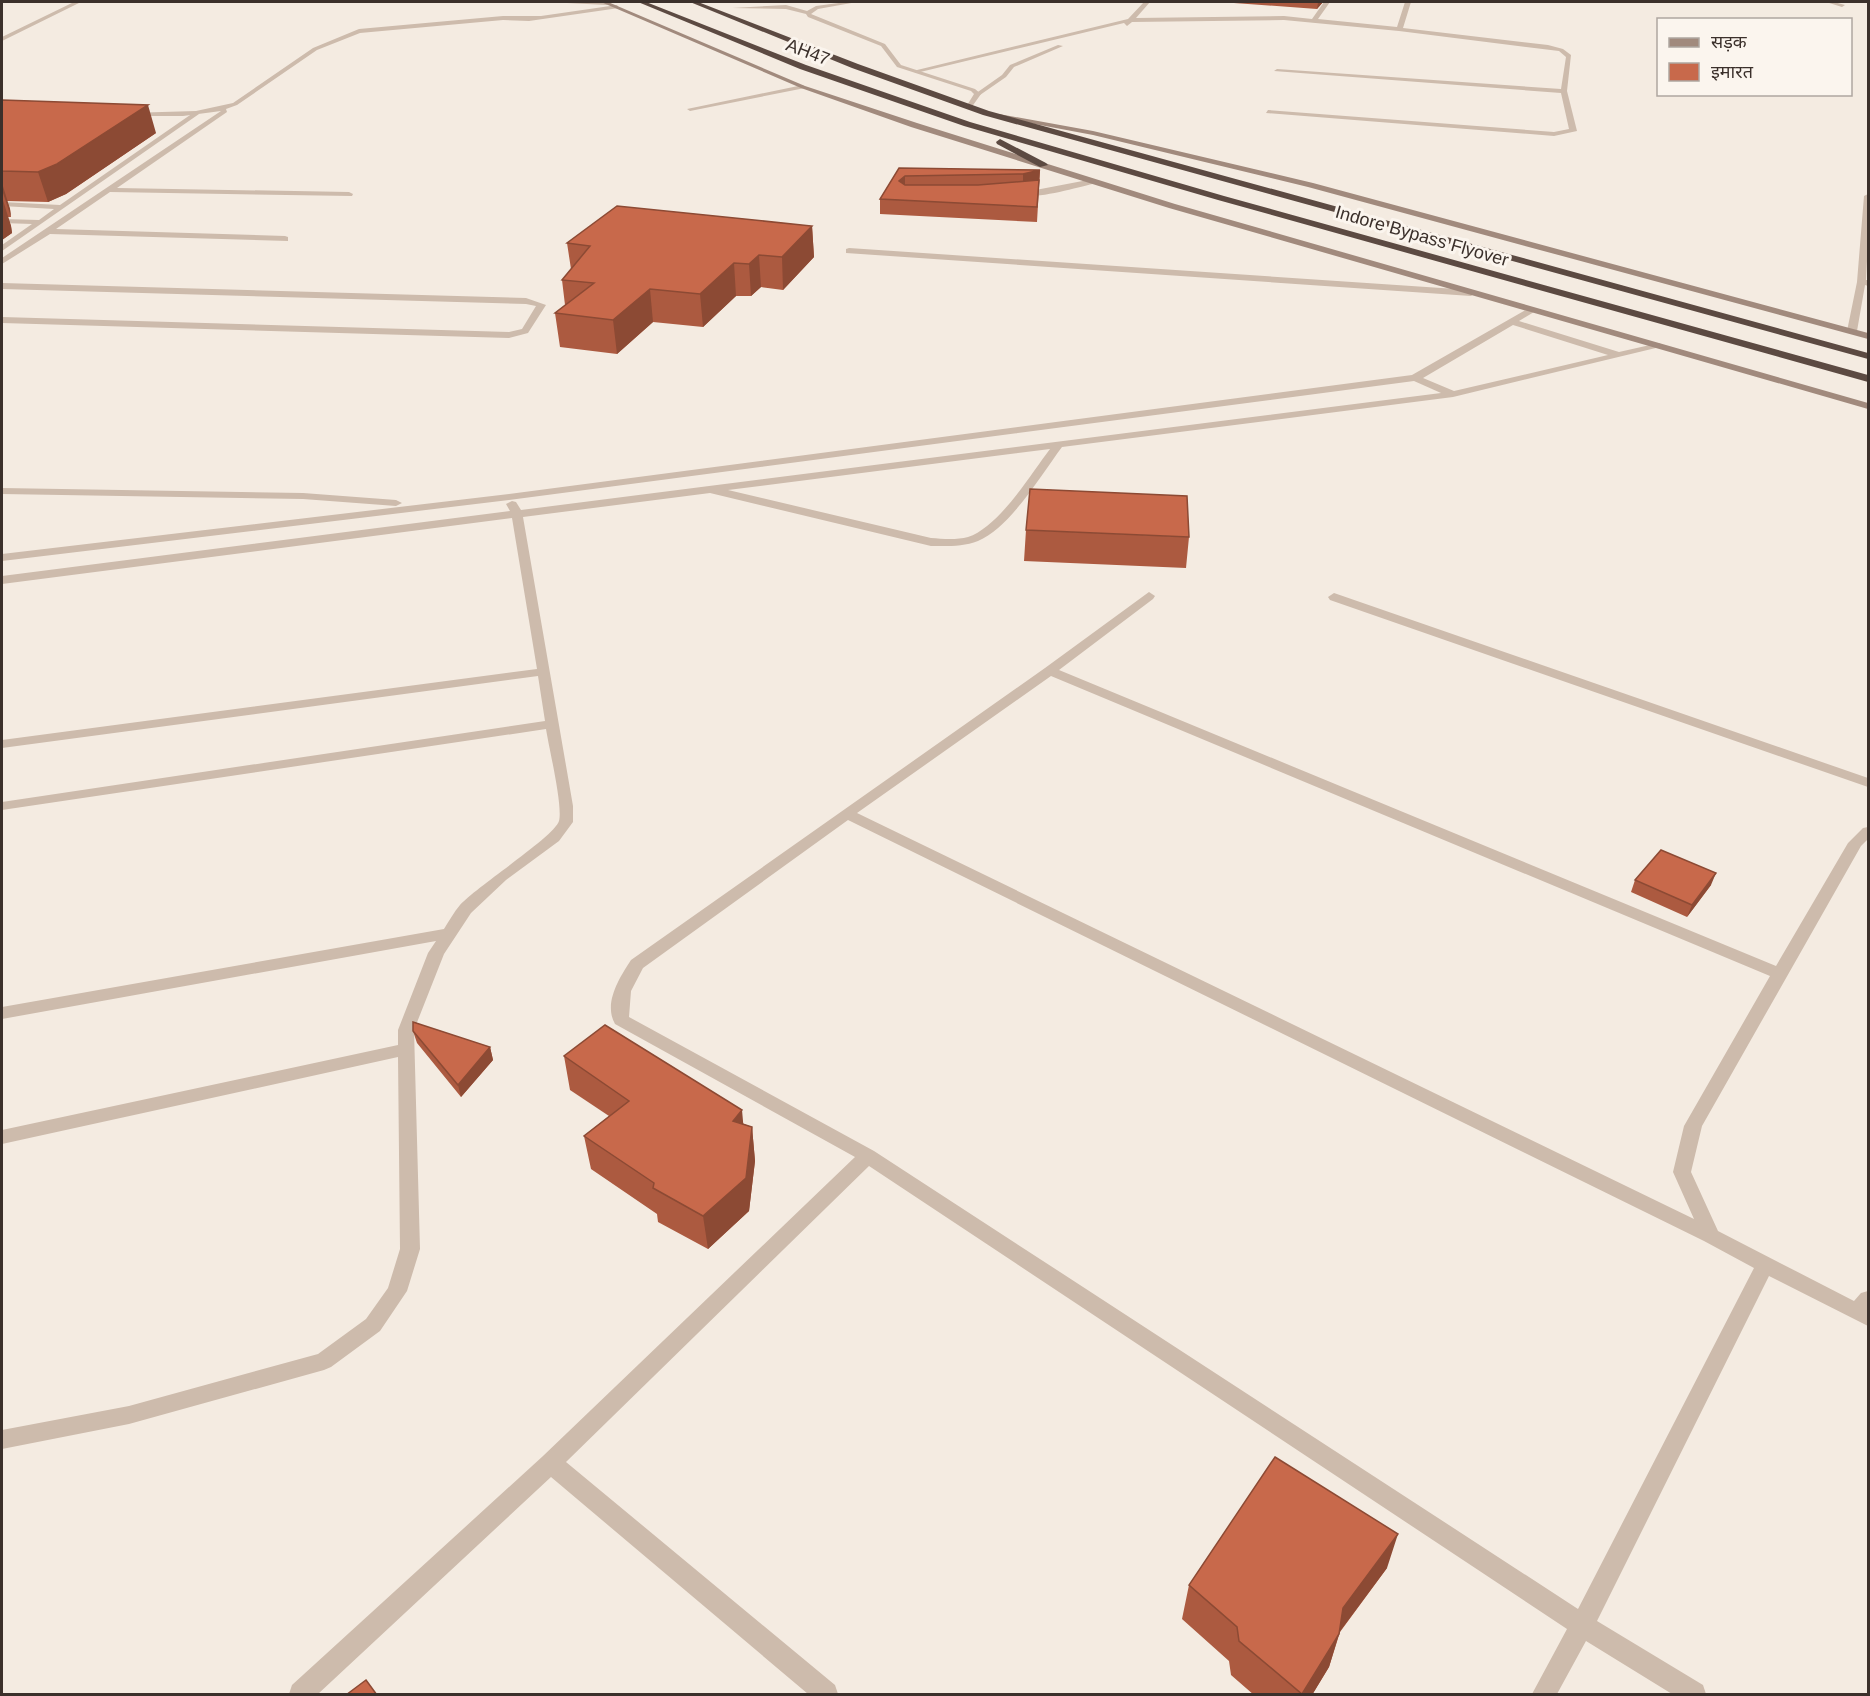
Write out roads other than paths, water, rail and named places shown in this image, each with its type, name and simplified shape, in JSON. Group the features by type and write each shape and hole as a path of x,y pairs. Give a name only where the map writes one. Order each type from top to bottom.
{"highway":[{"name":"AH47","path":"641,2 854,86 967,124"},
{"name":"AH47","path":"693,2 855,66 994,115"},
{"name":"Indore Bypass Flyover","path":"994,115 1869,356"},
{"path":"967,124 1043,165"},
{"name":"Indore Bypass Flyover","path":"967,124 1869,379"}],"street":[{"path":"2,39 78,2"},
{"path":"550,2 605,2 803,87 914,125 1093,181 1471,293 1869,406"},
{"path":"570,2 574,13"},
{"path":"809,15 816,8 854,2"},
{"path":"1090,38 1123,29 1147,2"},
{"path":"1315,19 1327,2"},
{"path":"1399,30 1408,2"},
{"path":"1829,2 1842,5"},
{"path":"731,17 737,9 733,5"},
{"path":"733,5 786,7 809,15 883,45 899,66 961,85 978,94"},
{"path":"2,262 315,49 338,38 512,23 539,17 617,7"},
{"path":"916,71 1131,20 1315,19 1561,50 1569,56 1564,91 1573,131 1563,134 1269,112"},
{"path":"969,107 978,94 1004,76 1012,66 1047,50 1069,44"},
{"path":"1277,71 1564,91"},
{"path":"690,109 803,87"},
{"path":"122,113 195,114 235,104"},
{"path":"2,249 195,114"},
{"path":"994,115 1093,134 1310,185 1869,336"},
{"path":"1010,194 1043,192 1093,181"},
{"path":"108,190 350,194"},
{"path":"1852,332 1865,283 1869,196"},
{"path":"2,204 61,207"},
{"path":"2,220 39,222"},
{"path":"47,231 285,239"},
{"path":"849,251 1471,293"},
{"path":"2,286 526,301 541,305 525,331 509,335 2,320"},
{"path":"2,556 376,507 432,506 509,497 1415,378 1531,310"},
{"path":"1511,321 1618,356"},
{"path":"2,580 704,488 1453,394 1659,346"},
{"path":"1415,378 1453,394"},
{"path":"704,488 931,542 960,542 975,539 992,528 1060,443"},
{"path":"2,491 303,496 376,507"},
{"path":"2,1440 129,1415 324,1360 373,1325 397,1291 410,1249 406,1029 436,953 465,909 501,877 554,838 566,822 566,806 517,513 509,497"},
{"path":"376,507 379,532"},
{"path":"1149,596 1050,671 637,964 621,988 619,1006 621,1020 868,1156 1582,1625 1694,1695"},
{"path":"1334,597 1869,783"},
{"path":"1050,671 1780,974"},
{"path":"2,744 542,672"},
{"path":"2,806 552,724"},
{"path":"847,814 1711,1236 1765,1265 1865,1309"},
{"path":"1711,1236 1682,1172 1693,1126 1855,843 1869,831"},
{"path":"2,1013 449,933"},
{"path":"2,1137 407,1049"},
{"path":"301,1695 551,1463 868,1156"},
{"path":"1544,1695 1765,1265"},
{"path":"551,1463 826,1695"}]}
